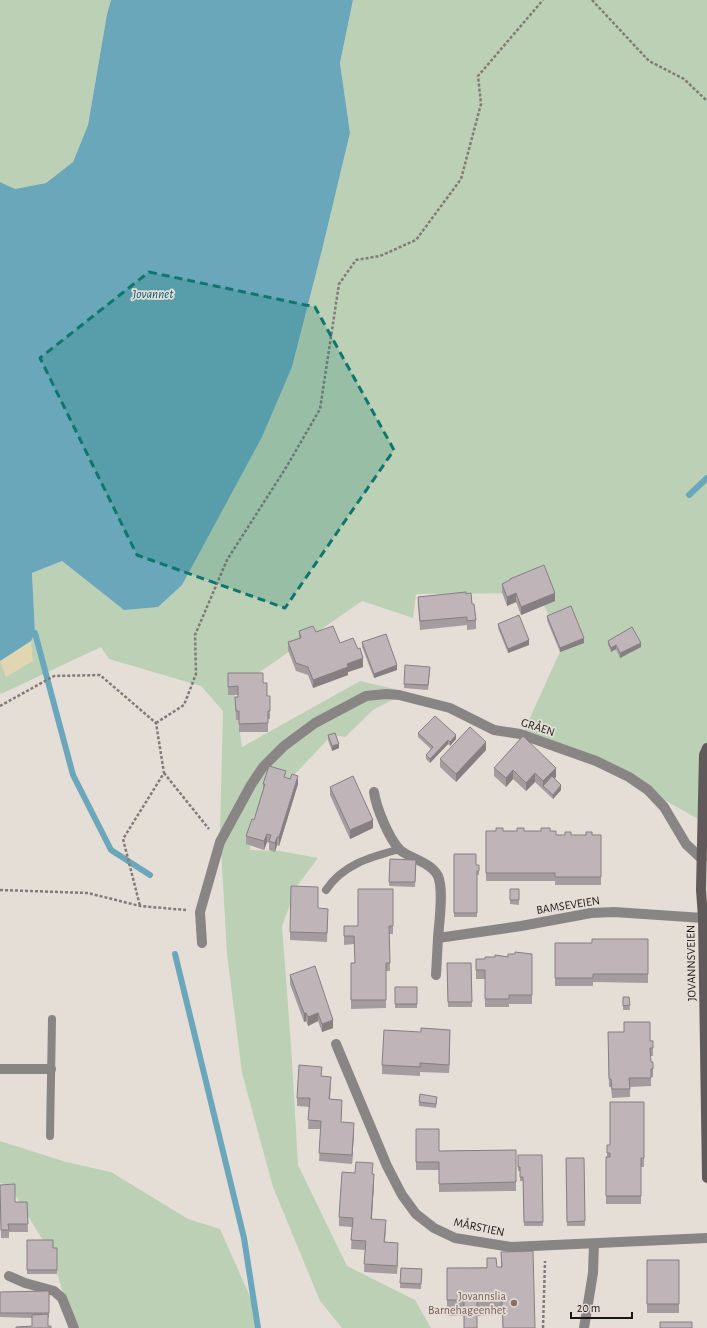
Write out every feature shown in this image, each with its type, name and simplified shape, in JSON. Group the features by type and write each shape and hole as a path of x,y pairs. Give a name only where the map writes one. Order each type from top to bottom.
{"street":[{"name":"GRÅEN","path":"202,943 200,912 220,842 251,785 263,767 284,746 314,723 366,696 386,694 399,695 450,708 494,730 520,734 596,761 628,777 648,790 664,807 693,853 705,856"},
{"name":"JOVANNSVEIEN","path":"707,748 704,755 705,856 701,890 703,918 707,1178"},
{"path":"374,792 381,819 400,850 428,866 438,876 441,908 436,975"},
{"name":"BAMSEVEIEN","path":"438,938 520,926 591,913 614,912 703,918"},
{"name":"MÅRSTIEN","path":"336,1044 387,1166 402,1195 416,1214 434,1228 455,1238 511,1247 707,1238"},
{"path":"0,1069 51,1069"},
{"path":"584,1328 593,1273 594,1244"},
{"path":"10,1276 25,1283 54,1291 62,1298 74,1328"}],"lane":[{"path":"326,890 334,878 351,865 400,850"},
{"path":"50,1136 52,1019"}],"path":[{"path":"156,723 184,705 196,674 195,635 227,560 287,466 320,409 339,284 356,260 380,256 416,240 461,179 481,104 478,76 543,0"},
{"path":"592,0 650,61 684,79 707,101"},
{"path":"0,706 54,676 100,675 156,723 164,773 220,842"},
{"path":"140,906 123,838 164,773"},
{"path":"0,890 88,893 140,906 200,912"},
{"path":"543,1328 546,1276 544,1246"}],"highlighted area":[{"path":"149,272 315,307 394,450 285,608 137,555 40,358"}],"green space":[{"path":"0,0 111,0 107,14 88,125 73,162 46,183 15,189 0,182"},
{"path":"353,0 707,0 707,824 634,783 524,731 563,645 538,593 416,594 413,618 362,601 234,690 242,747 360,681 407,692 373,710 345,737 332,735 254,817 250,850 280,851 318,858 297,886 282,926 298,1165 347,1266 415,1300 431,1328 342,1328 320,1301 273,1187 242,1073 227,954 220,831 223,711 201,686 109,659 101,647 1,694 0,692 0,661 31,641 35,633 32,573 62,561 124,610 262,437 292,367 350,133 340,63"},
{"path":"0,1141 66,1162 111,1172 188,1219 220,1229 252,1301 257,1328 73,1328 52,1255 9,1185 0,1183"}],"sand":[{"path":"31,641 33,661 6,677 0,661"}],"water":[{"name":"Jovannet","path":"111,0 353,0 340,63 350,133 292,367 262,437 182,585 158,607 124,610 62,561 32,573 35,633 31,641 0,661 0,182 15,189 46,183 73,162 88,125 107,14"}],"building":[{"path":"544,565 555,593 521,607 516,593 507,597 502,584 510,579"},
{"path":"466,592 466,594 471,593 476,620 467,621 467,617 420,621 418,597"},
{"path":"571,606 584,638 560,648 547,616"},
{"path":"519,615 529,640 508,649 498,624"},
{"path":"313,626 316,632 333,626 340,643 353,638 358,649 360,648 363,658 347,664 348,667 313,680 308,667 296,663 288,642 301,638 299,631"},
{"path":"632,627 641,643 620,653 616,645 611,648 608,641"},
{"path":"386,634 397,665 374,674 362,642"},
{"path":"405,665 430,667 428,685 404,684"},
{"path":"228,673 263,673 263,683 267,683 267,696 270,696 268,723 239,724 239,711 236,711 235,697 238,697 238,686 228,687"},
{"path":"435,716 456,735 450,742 448,740 430,759 426,755 433,747 418,733"},
{"path":"470,727 486,742 456,774 440,759"},
{"path":"335,733 339,744 332,746 328,735"},
{"path":"523,736 556,768 543,781 535,773 526,783 513,770 506,778 494,768"},
{"path":"269,766 286,771 284,777 290,779 292,774 298,776 279,837 277,837 275,843 269,841 271,835 267,834 264,841 246,836 252,819 254,820"},
{"path":"353,776 373,820 350,830 330,787"},
{"path":"552,776 561,785 553,795 543,786"},
{"path":"496,828 503,828 503,831 517,831 517,828 524,828 524,831 541,831 541,828 550,828 550,831 556,831 556,835 565,835 565,832 571,832 571,835 586,835 586,832 592,832 592,835 601,835 601,877 555,877 555,873 486,873 486,831 496,831"},
{"path":"454,854 476,854 476,865 479,865 479,871 477,871 477,913 454,913"},
{"path":"390,859 416,860 415,882 389,882"},
{"path":"291,886 318,887 318,908 328,909 327,933 290,932"},
{"path":"358,889 393,889 393,926 389,926 390,963 386,963 386,1000 351,1000 351,963 355,963 354,936 344,936 344,926 358,926"},
{"path":"510,889 519,889 519,900 510,900"},
{"path":"592,939 648,939 648,974 593,974 593,978 555,978 555,943 592,943"},
{"path":"515,952 532,954 532,995 509,995 509,999 485,999 485,970 476,970 476,959 495,957 495,955 508,957 508,954 515,954"},
{"path":"447,963 471,963 472,1002 448,1002"},
{"path":"315,966 333,1020 322,1024 318,1013 308,1017 306,1013 304,1013 290,975"},
{"path":"395,987 417,987 417,1004 395,1004"},
{"path":"623,997 629,997 630,1005 623,1006"},
{"path":"624,1022 650,1022 650,1041 653,1041 653,1048 650,1048 653,1069 651,1069 651,1078 629,1078 630,1089 612,1089 611,1079 609,1079 608,1032 624,1032"},
{"path":"421,1028 450,1030 449,1065 420,1063 420,1067 382,1065 384,1030 421,1032"},
{"path":"299,1065 322,1067 321,1076 331,1077 329,1099 342,1100 341,1122 354,1123 352,1155 319,1153 321,1121 308,1120 310,1098 297,1098"},
{"path":"420,1094 437,1097 436,1104 419,1102"},
{"path":"610,1102 644,1102 644,1158 641,1158 641,1196 606,1196 606,1157 610,1157 610,1153 607,1153 607,1145 610,1145"},
{"path":"416,1129 439,1129 439,1151 516,1150 516,1182 439,1184 439,1162 416,1162"},
{"path":"518,1155 542,1155 543,1222 524,1222 523,1177 520,1177"},
{"path":"566,1158 584,1158 585,1221 567,1222"},
{"path":"356,1162 373,1163 372,1174 374,1174 371,1219 386,1220 384,1242 398,1243 397,1266 364,1264 366,1241 351,1240 353,1218 339,1217 342,1172 355,1173"},
{"path":"15,1184 15,1202 27,1202 28,1224 8,1224 9,1230 1,1230 0,1185"},
{"path":"27,1240 53,1240 53,1248 57,1248 57,1270 27,1270"},
{"path":"533,1251 535,1328 503,1328 502,1299 477,1300 477,1328 464,1328 464,1300 447,1300 447,1268 487,1268 487,1258 496,1258 497,1267 502,1267 501,1252"},
{"path":"647,1260 679,1260 679,1304 647,1304"},
{"path":"401,1268 422,1269 421,1284 400,1283"},
{"path":"49,1291 49,1313 0,1313 0,1292"},
{"path":"48,1314 48,1326 51,1326 51,1328 16,1328 32,1326 32,1315"},
{"path":"660,1322 692,1322 692,1328 660,1328"}],"waterway":[{"path":"689,495 707,478"},
{"path":"35,633 73,775 111,850 150,875"},
{"path":"175,954 244,1238 258,1328"}],"place":[{"name":"Jovannslia Barnehageenhet","path":"514,1303"}]}
